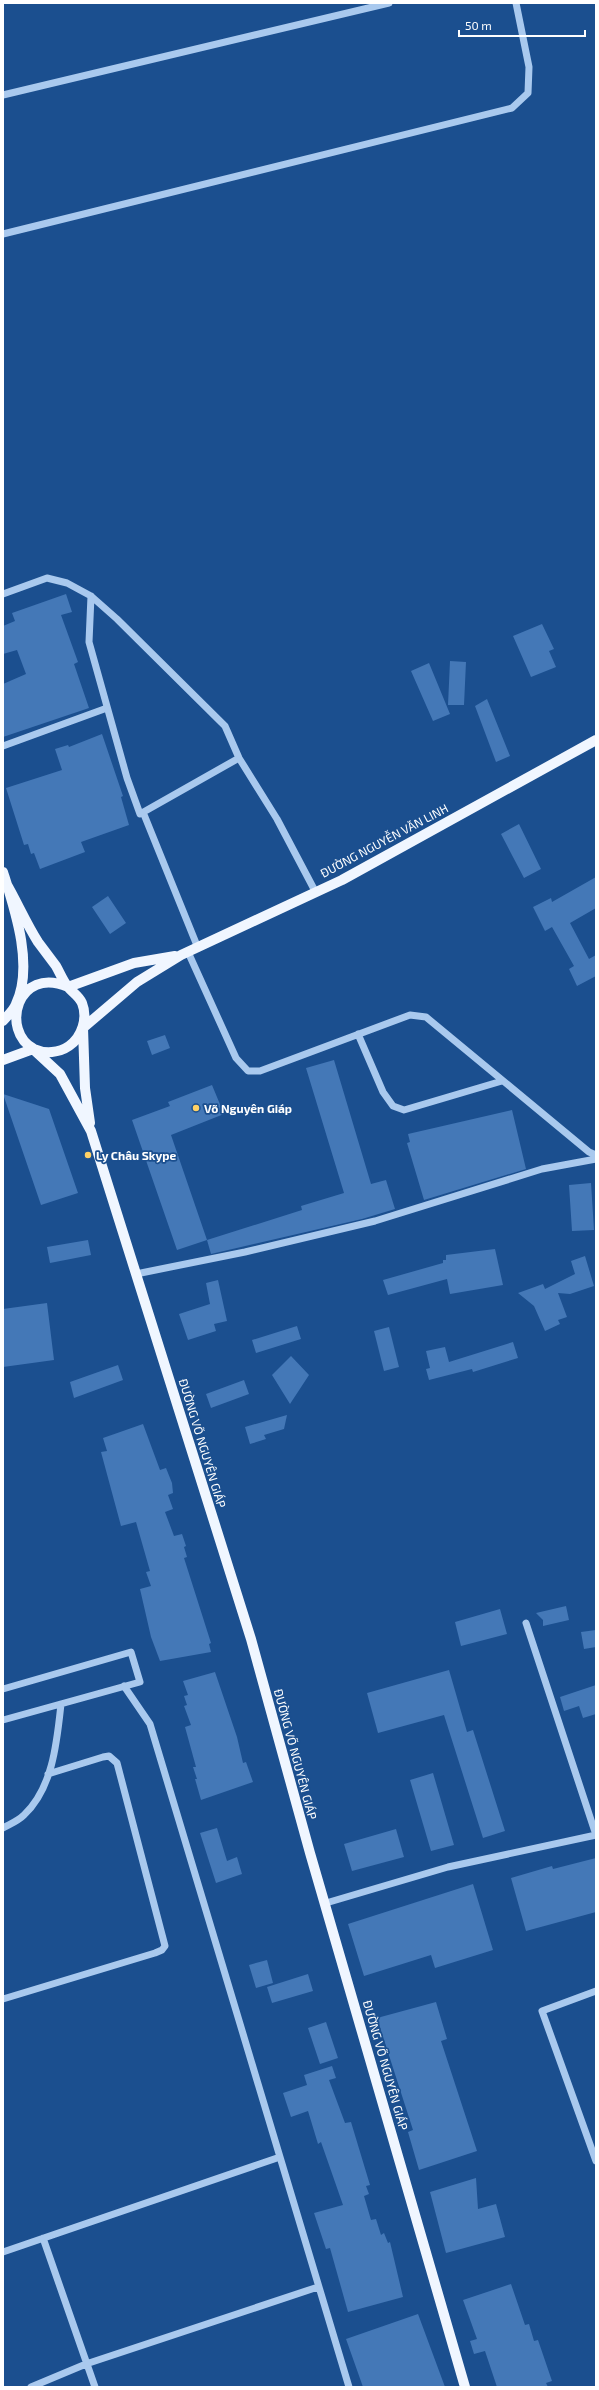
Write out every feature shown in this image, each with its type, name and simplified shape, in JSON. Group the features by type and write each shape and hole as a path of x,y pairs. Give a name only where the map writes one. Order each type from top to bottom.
{"main road":[{"name":"ĐƯỜNG NGUYỄN VĂN LINH","path":"83,1028 137,982 184,954 315,891 342,880 596,740"},
{"path":"3,872 23,948 25,968 16,1004 14,1020 17,1031 24,1041 33,1049 45,1052 57,1052 68,1047 77,1039 83,1028 85,1016 82,1004 77,994 58,982 46,981 36,984 26,990 16,1004 3,1021"},
{"path":"6,883 38,941 68,987"},
{"name":"ĐƯỜNG NGUYỄN VĂN LINH","path":"68,987 134,963 184,954"},
{"name":"ĐƯỜNG VÕ NGUYÊN GIÁP","path":"83,1028 85,1082 91,1131 251,1639 310,1853 326,1903 465,2387"},
{"path":"3,1060 33,1049"},
{"name":"ĐƯỜNG VÕ NGUYÊN GIÁP","path":"33,1049 60,1074 91,1131"}],"street":[{"path":"3,95 388,3"},
{"path":"3,234 512,108 528,93 529,67 516,3"},
{"path":"3,594 47,578 67,583 91,596 188,687 225,726 239,758 277,819 315,891"},
{"path":"91,596 90,642 127,778 140,814 239,758"},
{"path":"3,746 107,708"},
{"path":"143,812 198,948"},
{"path":"184,954 236,1058 248,1071 260,1071 410,1015 426,1017 589,1152 596,1155"},
{"path":"358,1034 383,1092 393,1106 404,1110 502,1081"},
{"path":"136,1274 245,1252 375,1221 542,1169 596,1159"},
{"path":"326,1903 448,1867 596,1835 526,1623"},
{"path":"3,1689 131,1652 140,1682 3,1720"},
{"path":"124,1686 150,1724 349,2387"},
{"path":"3,1828 23,1816 35,1802 48,1774 56,1747 61,1704"},
{"path":"3,1999 155,1954 165,1946 118,1763 109,1756 48,1774"},
{"path":"596,1991 542,2011 596,2161"},
{"path":"3,2252 280,2157"},
{"path":"43,2238 95,2387"},
{"path":"31,2387 86,2364 318,2287"}],"building":[{"path":"66,594 72,612 61,615 78,662 74,664 89,708 3,737 3,684 26,674 17,650 3,654 3,626 15,621 12,613"},
{"path":"542,624 554,649 549,651 556,667 531,677 513,636"},
{"path":"450,661 466,662 464,705 448,705"},
{"path":"429,663 450,714 433,721 411,671"},
{"path":"487,699 510,756 496,762 475,706"},
{"path":"102,734 123,796 121,797 129,825 81,842 85,852 40,869 34,853 31,854 28,844 24,845 6,788 62,770 55,749 68,745 69,747"},
{"path":"519,824 541,869 524,878 501,834"},
{"path":"596,877 596,908 570,923 589,959 596,955 596,976 577,986 569,969 574,966 552,927 545,931 533,907 551,898 552,902"},
{"path":"108,896 126,923 110,934 92,907"},
{"path":"165,1035 170,1048 152,1055 147,1041"},
{"path":"334,1060 371,1184 386,1180 395,1209 362,1219 211,1254 207,1240 302,1210 301,1206 344,1193 306,1068"},
{"path":"212,1085 224,1114 171,1135 207,1240 177,1250 132,1120 170,1106 168,1102"},
{"path":"3,1094 49,1109 78,1193 41,1205"},
{"path":"512,1110 526,1169 424,1200 407,1143 410,1142 408,1134"},
{"path":"591,1183 594,1230 572,1231 569,1185"},
{"path":"88,1240 91,1255 50,1263 47,1247"},
{"path":"495,1249 503,1285 450,1294 447,1279 388,1295 383,1280 443,1263 443,1260 446,1260 446,1255"},
{"path":"585,1256 594,1286 570,1294 558,1293 567,1317 558,1320 560,1324 545,1331 534,1306 518,1293 543,1284 545,1289 575,1274 571,1261"},
{"path":"218,1280 227,1321 214,1324 216,1331 188,1340 179,1314 210,1304 206,1283"},
{"path":"47,1303 54,1360 3,1367 3,1309"},
{"path":"297,1326 301,1339 256,1353 252,1340"},
{"path":"389,1327 399,1367 384,1371 374,1331"},
{"path":"513,1342 518,1358 473,1372 472,1369 429,1380 426,1369 430,1368 426,1351 445,1347 449,1362"},
{"path":"291,1356 309,1375 290,1404 272,1375"},
{"path":"118,1365 123,1380 74,1398 70,1382"},
{"path":"244,1380 249,1394 211,1408 206,1394"},
{"path":"287,1415 284,1429 264,1435 266,1439 250,1444 245,1427"},
{"path":"143,1424 160,1470 166,1468 172,1483 173,1493 168,1495 173,1509 165,1512 174,1536 182,1534 186,1546 184,1547 187,1557 184,1558 211,1643 209,1644 211,1652 160,1661 151,1637 140,1589 151,1586 146,1572 150,1571 136,1522 121,1526 101,1452 107,1451 103,1438"},
{"path":"566,1606 569,1620 543,1626 543,1620 536,1613"},
{"path":"500,1609 507,1634 461,1646 455,1622"},
{"path":"596,1630 596,1647 584,1649 581,1632"},
{"path":"449,1670 467,1732 473,1730 505,1831 483,1838 444,1715 378,1733 367,1693"},
{"path":"215,1672 237,1737 243,1763 246,1762 253,1782 201,1800 193,1767 196,1767 185,1727 191,1725 184,1706 187,1705 184,1696 188,1695 183,1681"},
{"path":"596,1685 596,1714 583,1718 579,1706 564,1711 560,1697"},
{"path":"433,1773 454,1845 431,1851 410,1780"},
{"path":"217,1828 227,1861 237,1857 242,1874 216,1883 200,1833"},
{"path":"396,1829 404,1857 352,1871 344,1844"},
{"path":"596,1858 596,1912 526,1931 511,1878 552,1866 553,1869"},
{"path":"473,1884 493,1950 435,1968 431,1955 364,1976 348,1924"},
{"path":"267,1960 273,1983 256,1988 249,1965"},
{"path":"308,1974 313,1991 272,2003 267,1987"},
{"path":"436,2002 447,2039 441,2041 477,2151 419,2170 408,2132 413,2130 377,2018"},
{"path":"326,2022 338,2058 320,2064 308,2028"},
{"path":"332,2066 336,2078 329,2080 345,2123 351,2122 370,2185 366,2186 369,2194 364,2196 371,2220 376,2219 381,2235 384,2233 388,2243 390,2242 403,2297 348,2312 330,2248 326,2249 314,2213 343,2205 321,2142 318,2144 308,2111 291,2117 283,2093 307,2085 304,2075"},
{"path":"476,2178 478,2209 496,2204 505,2237 446,2253 430,2192"},
{"path":"511,2284 525,2325 529,2324 534,2341 538,2340 552,2381 546,2383 548,2387 497,2387 485,2351 474,2354 470,2341 477,2339 463,2300"},
{"path":"418,2314 445,2387 363,2387 346,2339"}],"place":[{"name":"Võ Nguyên Giáp","path":"196,1108"},
{"name":"Ly Châu Skype","path":"88,1155"}]}
